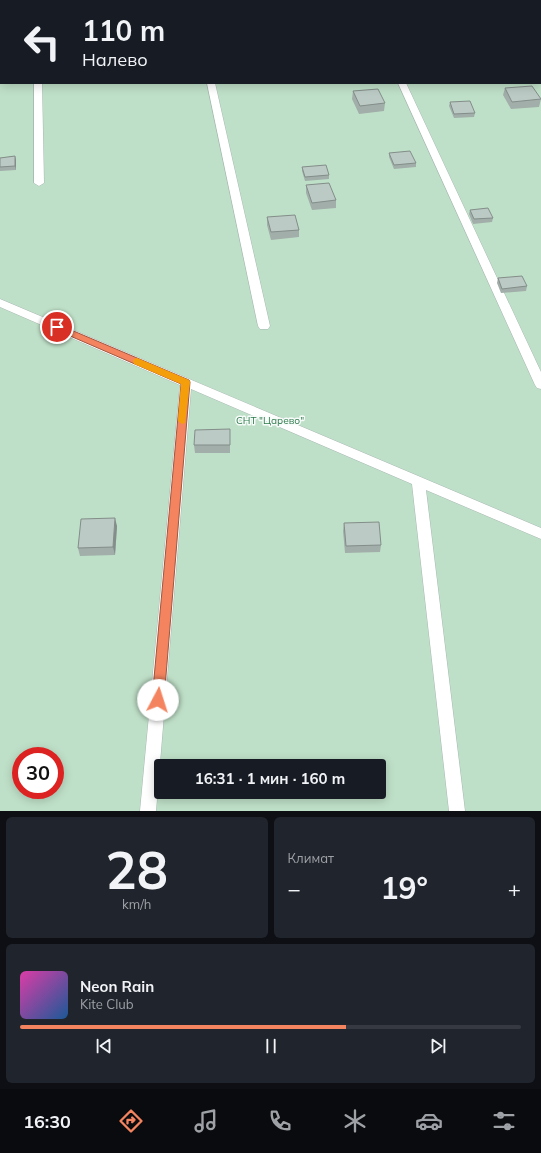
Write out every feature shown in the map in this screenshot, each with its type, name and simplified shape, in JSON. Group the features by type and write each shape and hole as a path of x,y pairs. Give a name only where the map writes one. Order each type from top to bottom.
{"street":[{"path":"38,84 39,183"},
{"path":"212,84 264,326"},
{"path":"402,84 541,385"},
{"path":"0,303 541,534"},
{"path":"148,811 186,382"},
{"path":"418,481 457,811"}],"green space":[{"name":"СНТ \"Царево\"","path":"0,84 541,84 541,811 0,811"}],"building":[{"path":"532,86 541,99 512,102 505,88"},
{"path":"378,89 385,103 360,106 353,91"},
{"path":"470,101 475,113 454,114 450,102"},
{"path":"410,151 416,163 394,165 389,153"},
{"path":"15,156 15,166 0,167 0,158"},
{"path":"326,165 329,175 305,177 302,167"},
{"path":"329,183 336,200 312,203 306,185"},
{"path":"488,208 493,218 474,219 470,210"},
{"path":"295,215 299,230 271,232 267,217"},
{"path":"522,276 527,286 502,289 498,278"},
{"path":"230,429 230,445 194,445 195,430"},
{"path":"115,518 113,547 78,548 81,519"},
{"path":"379,522 381,545 346,546 344,523"}],"slow traffic":[{"path":"137,361 186,382 182,421"}],"route":[{"path":"57,327 186,382 158,700"}]}
